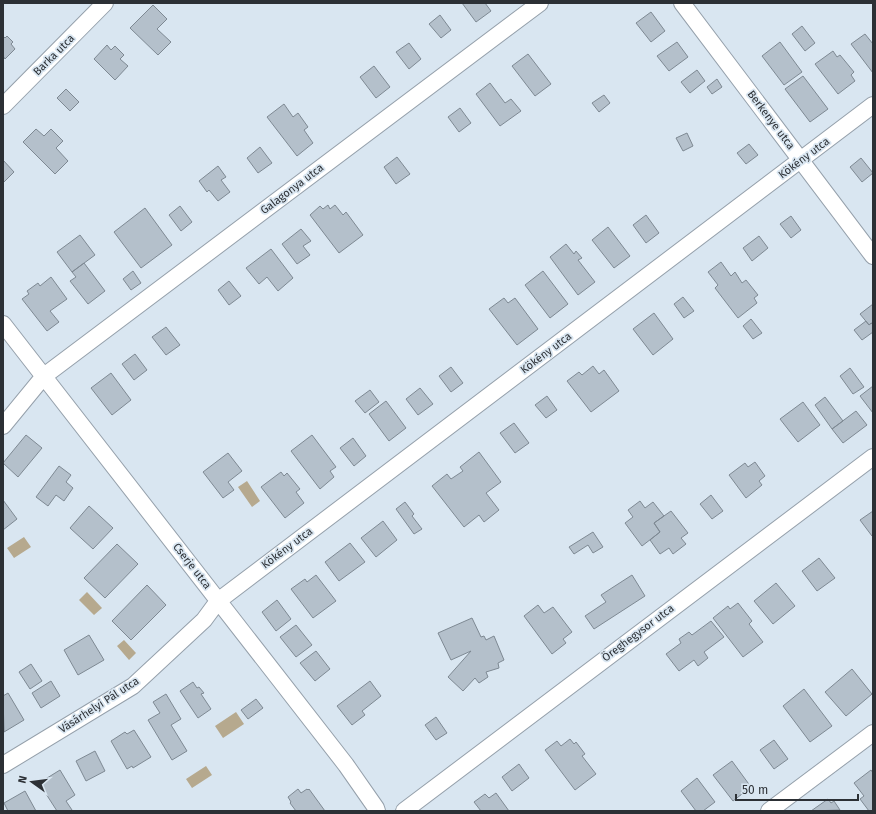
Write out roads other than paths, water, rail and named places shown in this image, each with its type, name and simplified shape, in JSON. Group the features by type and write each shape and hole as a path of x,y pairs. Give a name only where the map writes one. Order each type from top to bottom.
{"street":[{"name":"Barka utca","path":"3,106 105,3"},
{"name":"Galagonya utca","path":"3,426 44,376 540,3"},
{"name":"Berkenye utca","path":"682,3 873,256"},
{"name":"Kökény utca","path":"218,600 873,105"},
{"name":"Cserje utca","path":"3,324 346,765 377,811"},
{"name":"Öreghegysor utca","path":"404,811 873,457"},
{"name":"Vásárhelyi Pál utca","path":"3,765 133,686 204,620 218,600"},
{"path":"769,811 873,733"}]}
